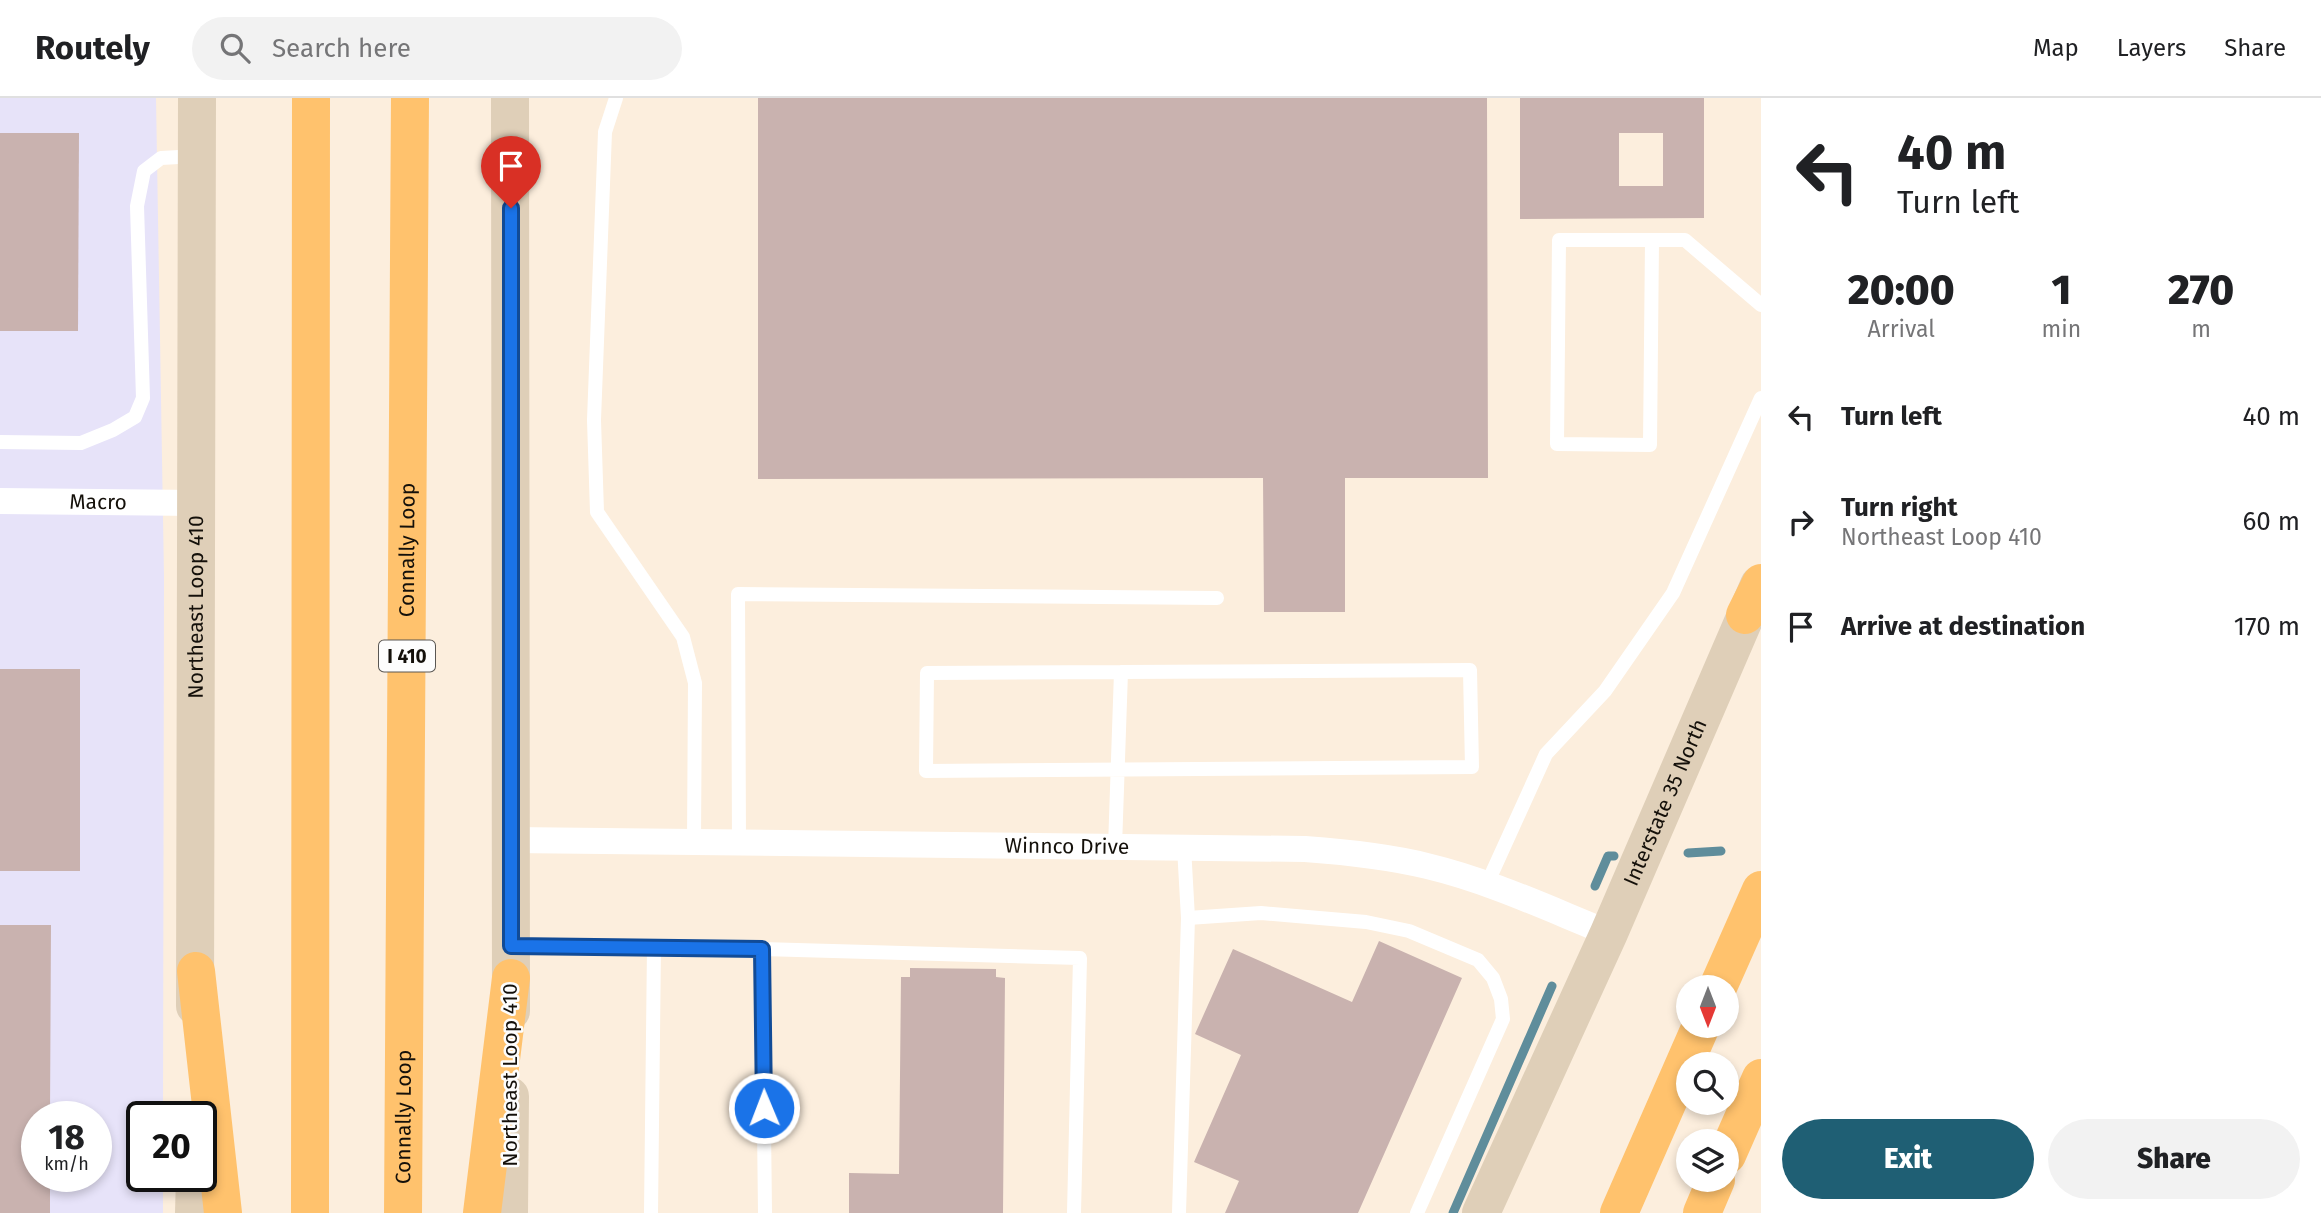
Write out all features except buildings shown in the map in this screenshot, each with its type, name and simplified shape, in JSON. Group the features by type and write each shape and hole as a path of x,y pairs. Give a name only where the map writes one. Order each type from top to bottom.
{"highway":[{"path":"310,1213 311,98"},
{"name":"Connally Loop","path":"403,1213 410,98"},
{"path":"1723,975 1761,890"},
{"path":"482,1213 511,962"},
{"path":"195,971 223,1213"},
{"path":"1619,1213 1697,1038"},
{"path":"1738,1129 1761,1078"},
{"path":"1702,1213 1711,1192"}],"main road":[{"name":"Northeast Loop 410","path":"195,1101 197,98"},
{"name":"Northeast Loop 410","path":"509,1213 510,98"},
{"name":"Interstate 35 North","path":"1481,1213 1609,933 1756,593"},
{"path":"194,1213 195,1192"}],"street":[{"name":"Macro","path":"0,500 198,503"},
{"name":"Winnco Drive","path":"511,840 1184,847 1305,849 1367,854 1428,866 1487,884 1609,933"}],"lane":[{"path":"616,98 605,132 594,420 597,512 683,638 695,683 694,842"},
{"path":"0,442 81,443 135,418 143,398 137,206 144,171 161,158 197,156"},
{"path":"1652,241 1650,444 1557,444 1559,240 1685,240 1761,305"},
{"path":"1487,884 1546,754 1605,691 1673,593 1761,398"},
{"path":"739,842 738,594 1217,598"},
{"path":"1471,670 1472,767 1118,770 926,771 927,673 1471,670"},
{"path":"1115,847 1121,672"},
{"path":"1179,1213 1188,918 1184,847"},
{"path":"1188,918 1261,913 1366,922 1409,932 1478,960 1493,978 1501,999 1503,1020 1417,1213"},
{"path":"511,962 654,946 1080,958 1074,1213"},
{"path":"651,1213 654,946"},
{"path":"762,949 765,1213"}],"shaded area":[{"path":"0,98 156,98 164,577 163,1101 126,1101 126,1192 163,1192 163,1213 0,1213"}],"waterway":[{"path":"1688,853 1721,851"},
{"path":"1595,886 1608,856 1614,856"},
{"path":"1453,1213 1552,986"}],"route":[{"path":"511,208 511,946 762,949 764,1108"}]}
